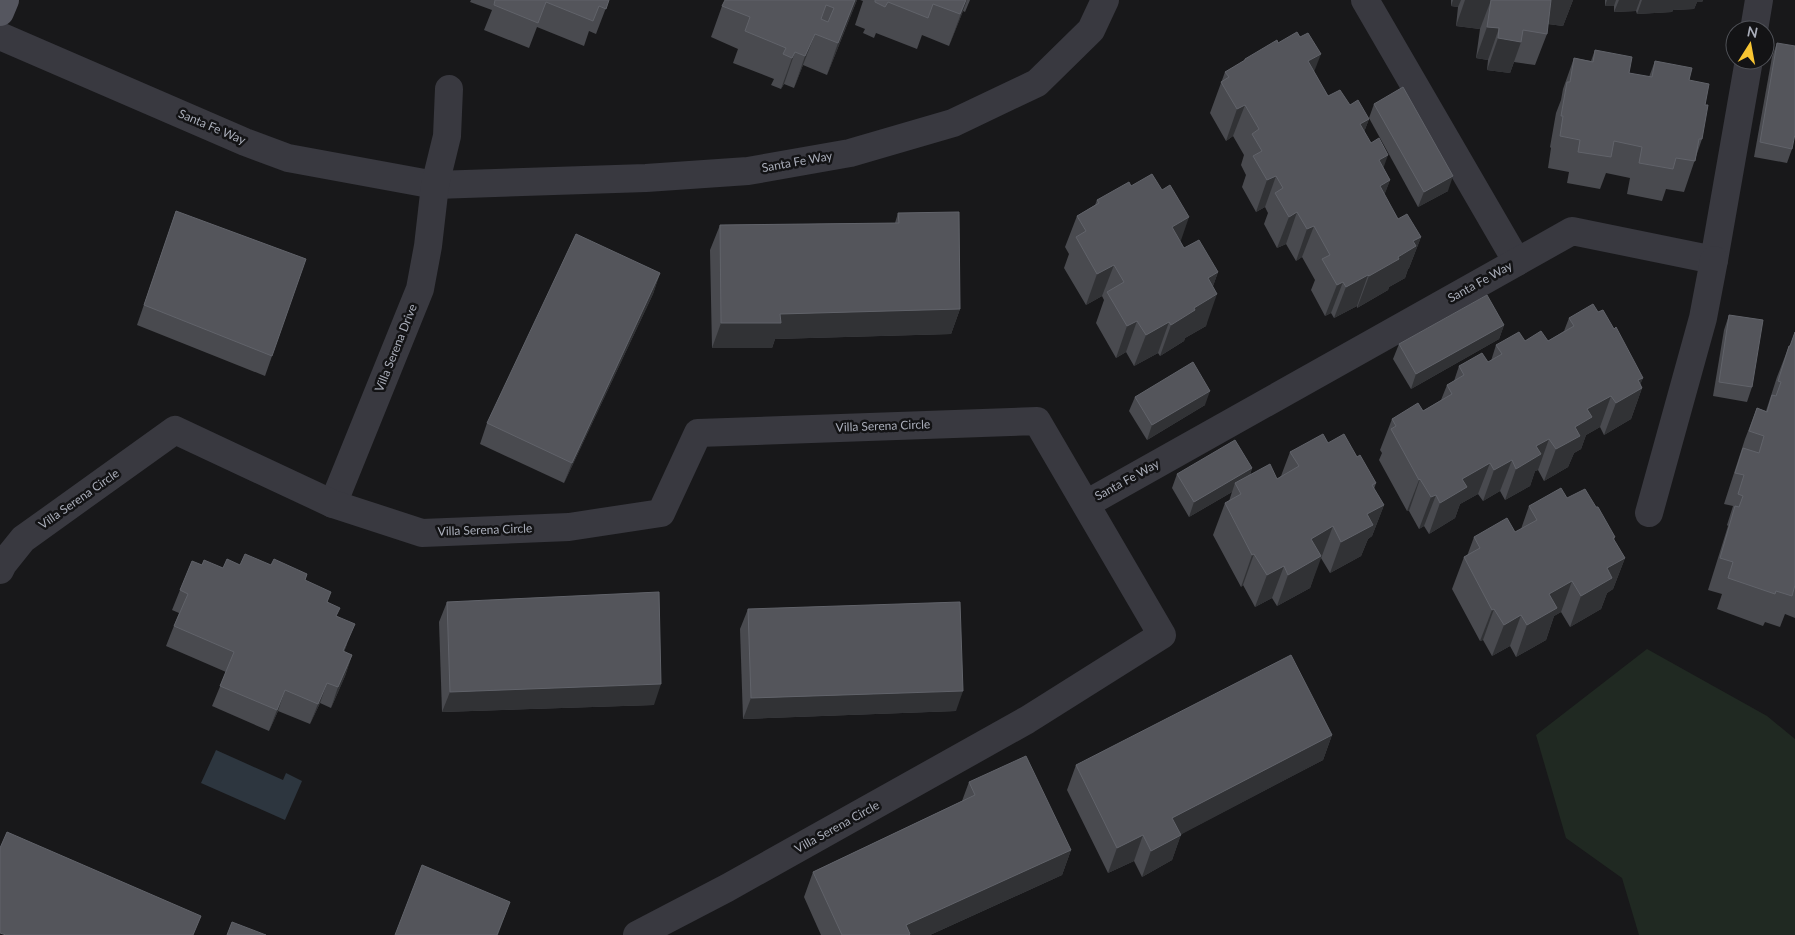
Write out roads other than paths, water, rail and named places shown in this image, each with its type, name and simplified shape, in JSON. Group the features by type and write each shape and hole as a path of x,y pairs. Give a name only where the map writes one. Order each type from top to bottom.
{"main road":[{"path":"0,12 5,0"}],"street":[{"name":"Santa Fe Way","path":"0,36 244,142 288,158 436,185 646,178 748,171 850,153 953,123 1037,83 1091,30 1106,0"},
{"path":"1365,0 1517,262"},
{"path":"1756,20 1759,0"},
{"path":"1649,513 1703,318 1748,70"},
{"path":"436,185 447,136 449,89"},
{"name":"Villa Serena Drive","path":"333,504 420,289 436,185"},
{"name":"Santa Fe Way","path":"1086,504 1572,231 1714,260"},
{"name":"Villa Serena Circle","path":"0,570 23,539 176,430 333,504 422,533 570,527 661,513 698,433 1037,420 1162,634 1027,720 726,888 637,935"}]}
